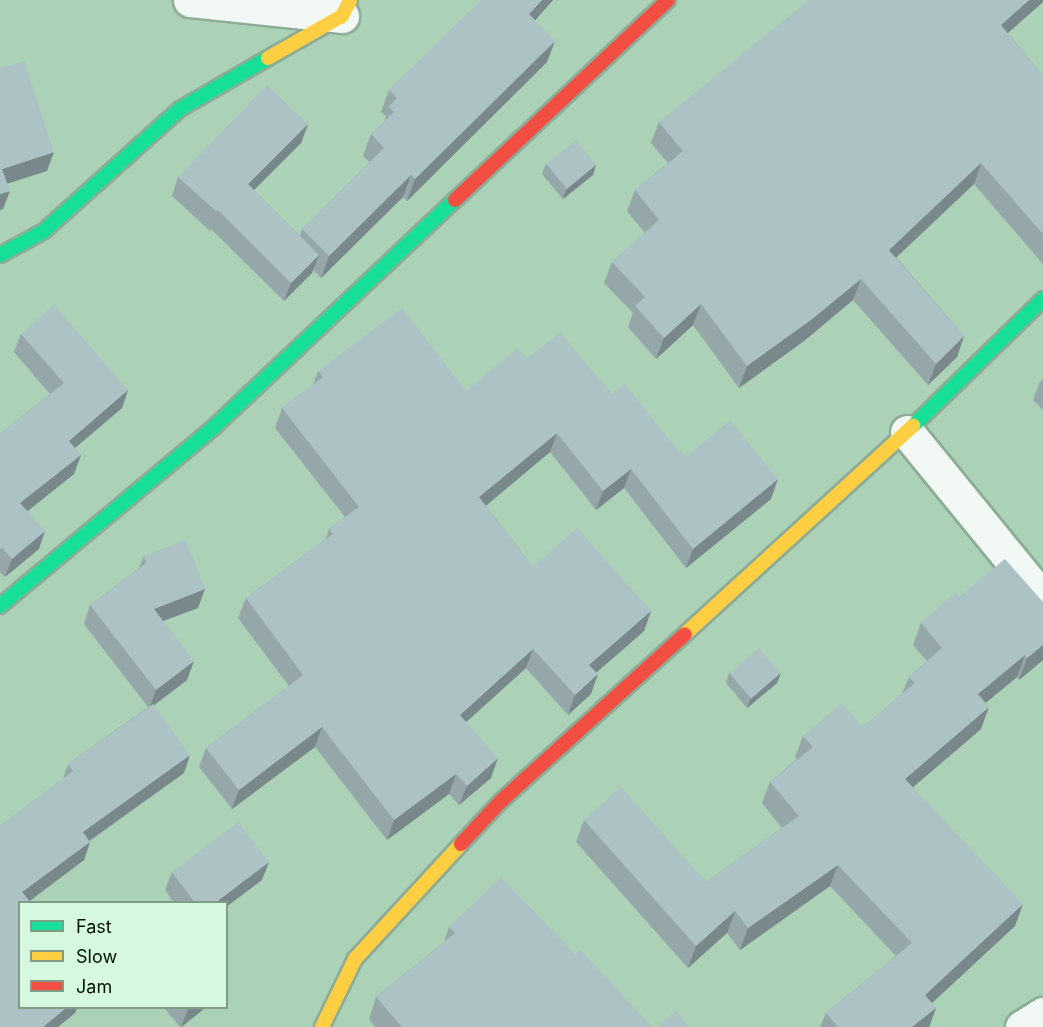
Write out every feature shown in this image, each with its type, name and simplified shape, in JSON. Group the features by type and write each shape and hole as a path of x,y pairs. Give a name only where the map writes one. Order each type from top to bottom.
{"street":[{"path":"190,0 346,8"},
{"path":"0,606 214,427 668,0"},
{"path":"0,255 44,231 180,109 346,8"},
{"path":"322,1027 355,959 501,801 907,432 1043,299"},
{"path":"907,432 1043,599"},
{"path":"1022,1027 1043,1014"}],"building":[{"path":"481,0 542,0 529,14 555,41 415,179 411,175 329,256 302,229 384,148 371,134 394,112 389,107 397,98 389,90"},
{"path":"809,0 1029,0 1001,25 1043,76 1043,234 981,163 889,250 964,336 936,364 861,279 811,320 747,366 701,304 664,338 635,306 645,297 612,262 659,220 635,190 683,151 659,122"},
{"path":"24,61 54,152 2,169 10,191 0,194 0,68"},
{"path":"267,85 308,124 248,184 319,255 291,283 218,210 217,212 178,177"},
{"path":"576,140 596,165 567,189 546,164"},
{"path":"54,305 128,390 69,441 81,455 20,503 45,531 12,559 2,548 0,549 0,434 64,383 21,334"},
{"path":"402,308 466,391 518,348 527,359 560,332 612,394 625,384 679,452 681,450 686,457 730,420 778,479 693,549 631,469 603,491 557,433 479,497 533,567 577,528 651,611 589,665 598,674 575,695 533,649 460,715 498,758 467,786 456,774 394,820 322,727 239,790 206,748 303,675 246,598 333,534 329,529 359,507 282,408 323,377 318,371"},
{"path":"186,540 205,589 154,609 194,661 156,690 90,605 146,563 144,556"},
{"path":"1005,559 1043,602 1043,645 1027,658 1025,655 978,694 989,707 905,779 1023,904 925,995 936,1008 912,1027 838,1027 826,1013 912,943 838,865 748,928 735,911 696,946 584,820 621,787 706,882 799,816 770,782 813,747 803,736 842,703 863,727 915,683 909,677 942,648 921,623 955,593 959,597"},
{"path":"759,648 781,673 751,698 730,674"},
{"path":"153,704 190,755 83,832 90,842 22,892 29,901 18,901 18,1009 65,1009 43,1027 0,1027 0,826 73,771 68,764"},
{"path":"238,822 269,862 218,901 194,901 172,872"},
{"path":"501,877 575,954 580,949 652,1027 402,1027 376,997 455,933 449,927"},
{"path":"676,1011 689,1027 657,1027"}],"traffic: fast":[{"path":"0,255 44,231 180,109 268,58"},
{"path":"0,606 214,427 455,200"},
{"path":"913,426 1043,299"}],"traffic: slow":[{"path":"268,58 342,16 350,0"},
{"path":"685,634 913,426"},
{"path":"322,1027 355,959 461,844"}],"traffic: jam":[{"path":"455,200 668,0"},
{"path":"461,844 501,801 685,634"}]}
